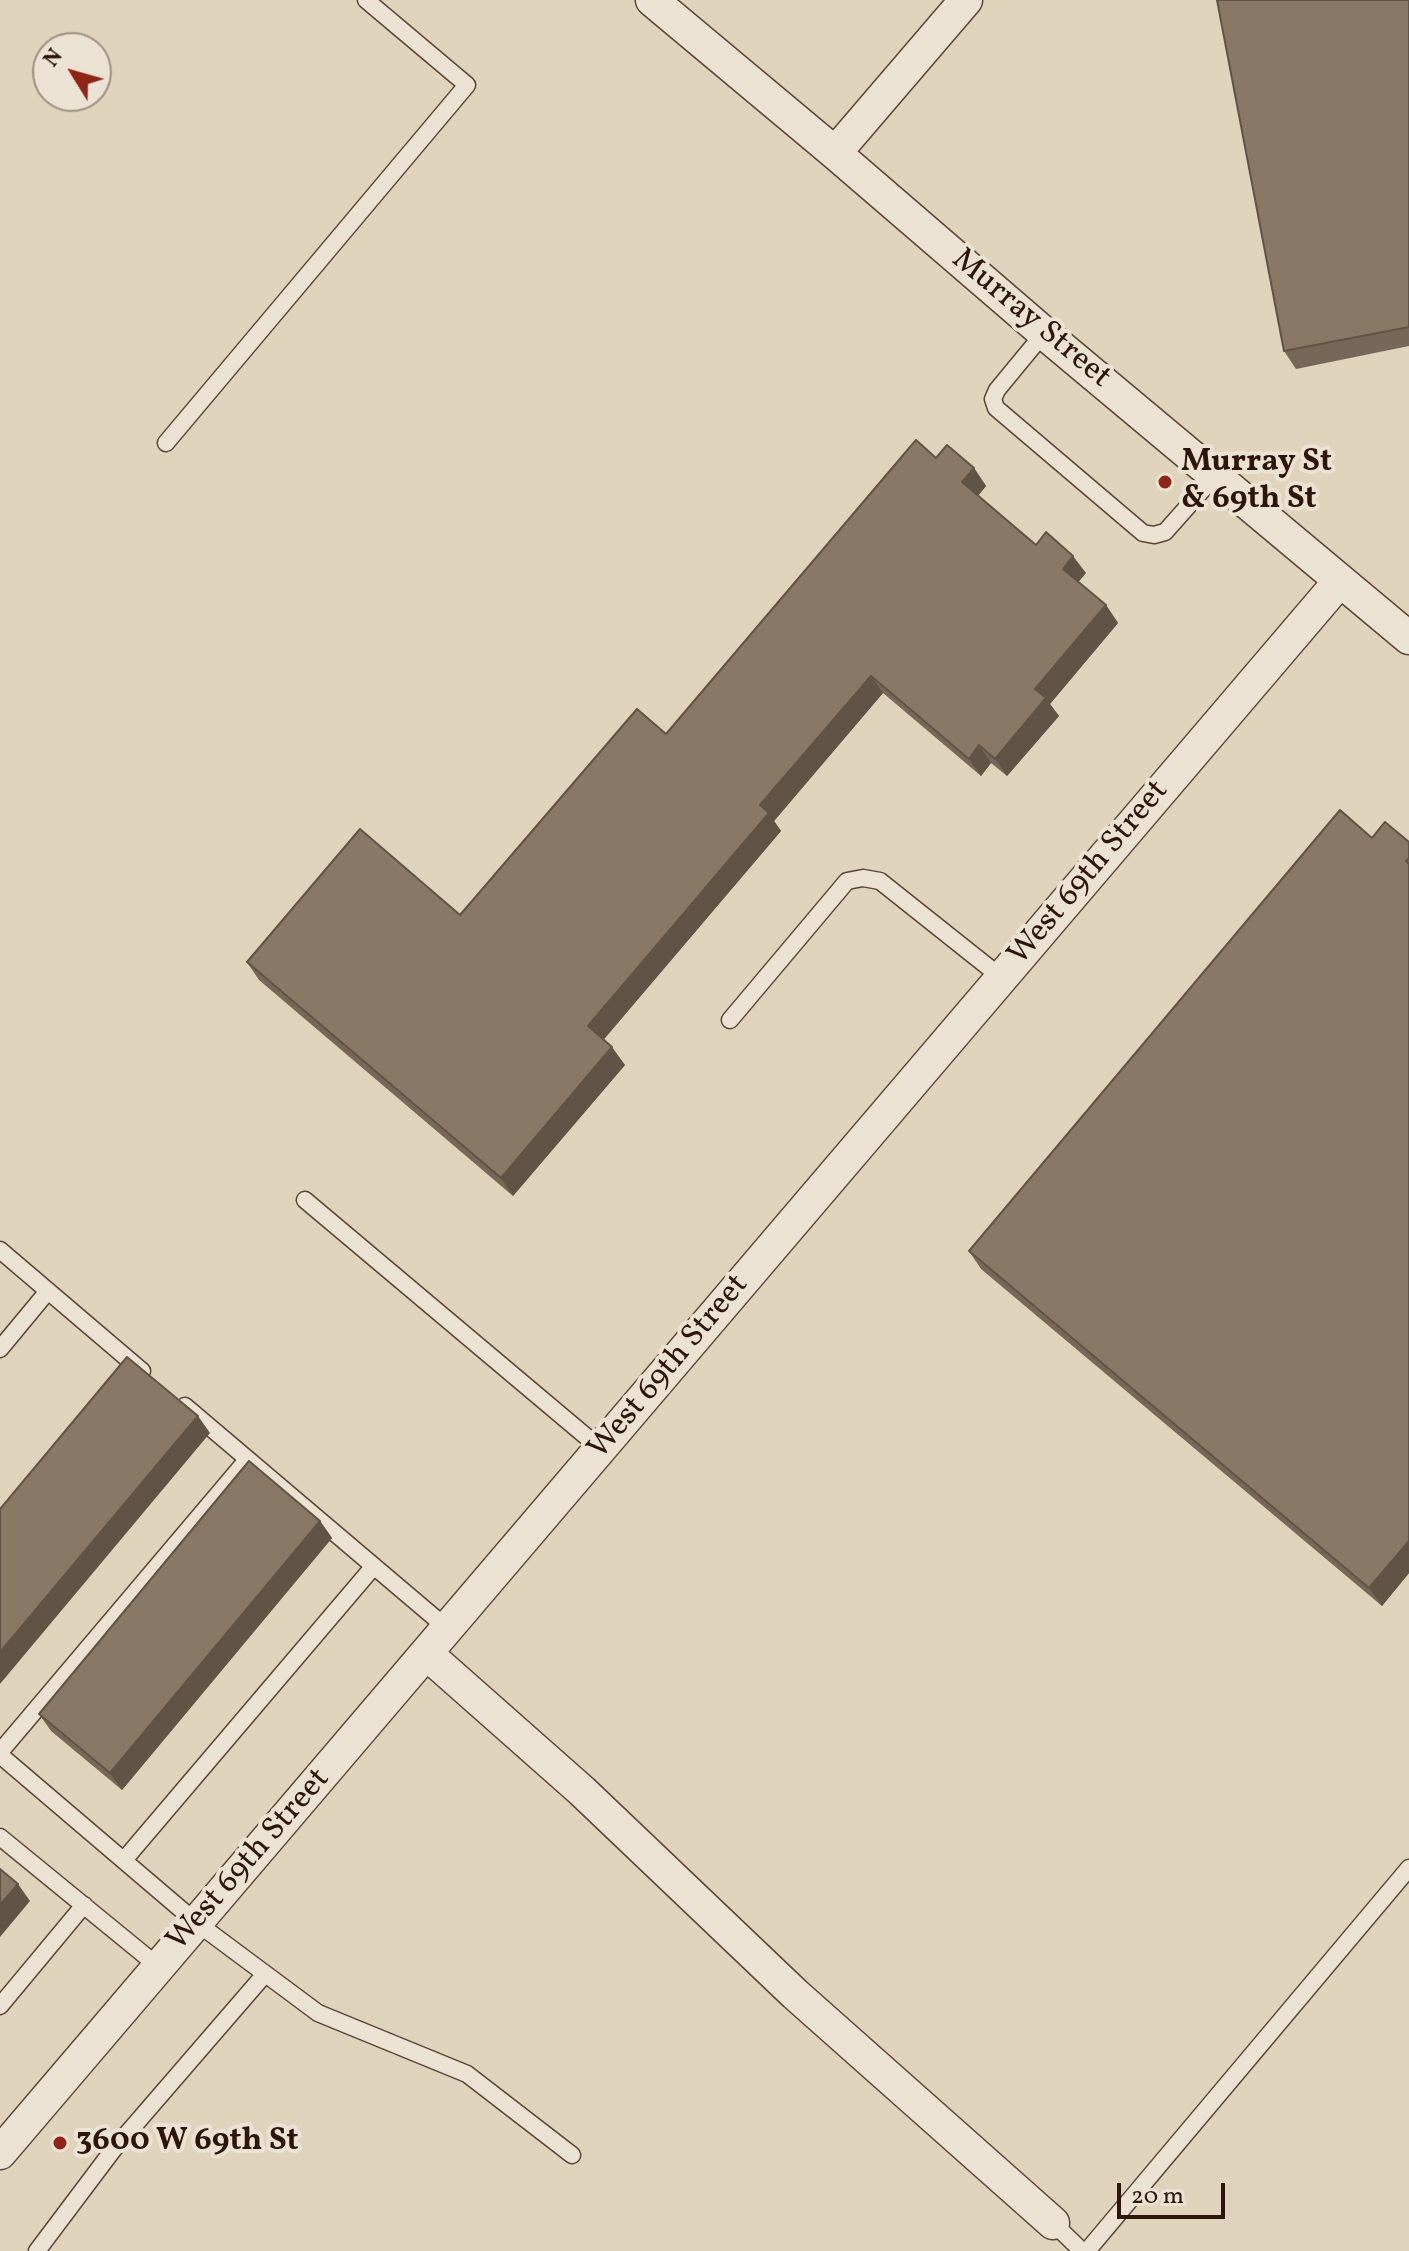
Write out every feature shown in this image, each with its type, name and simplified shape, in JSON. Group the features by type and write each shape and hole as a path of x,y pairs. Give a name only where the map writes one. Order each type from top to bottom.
{"street":[{"name":"Murray Street","path":"652,0 1214,477 1409,638"},
{"path":"835,153 966,0"},
{"name":"West 69th Street","path":"0,2153 1339,582"},
{"path":"427,1654 582,1791 795,1994 1053,2223"}],"lane":[{"path":"166,443 467,85 366,0"},
{"path":"1044,333 997,390 993,399 996,408 1143,533 1154,535 1165,532 1214,477"},
{"path":"730,1020 847,881 863,878 880,881 1002,978"},
{"path":"305,1200 601,1449"},
{"path":"0,1250 154,1380"},
{"path":"0,1349 48,1291"},
{"path":"177,1400 448,1629"},
{"path":"247,1460 0,1753 197,1923 318,2013 467,2074 572,2155"},
{"path":"124,1860 374,1566"},
{"path":"0,1837 159,1967"},
{"path":"1053,2223 1084,2251 1409,1868"},
{"path":"0,2006 84,1905"},
{"path":"37,2251 113,2150 265,1974"}],"building":[{"path":"1217,0 1409,0 1409,327 1284,351"},
{"path":"916,440 936,458 947,445 974,468 962,482 1036,545 1046,532 1073,556 1063,569 1106,605 1035,689 1046,698 995,759 979,745 969,759 871,676 760,805 769,813 588,1026 612,1047 501,1178 247,962 360,829 460,915 637,709 666,734"},
{"path":"1340,810 1372,838 1385,822 1409,842 1409,858 1406,861 1409,864 1409,1541 1369,1588 969,1251"},
{"path":"127,1357 198,1416 0,1652 0,1509"},
{"path":"249,1461 320,1521 110,1773 39,1714"},
{"path":"0,1869 18,1884 0,1905"}],"place":[{"name":"Murray St & 69th St","path":"1165,482"},
{"name":"3600 W 69th St","path":"60,2143"}]}
